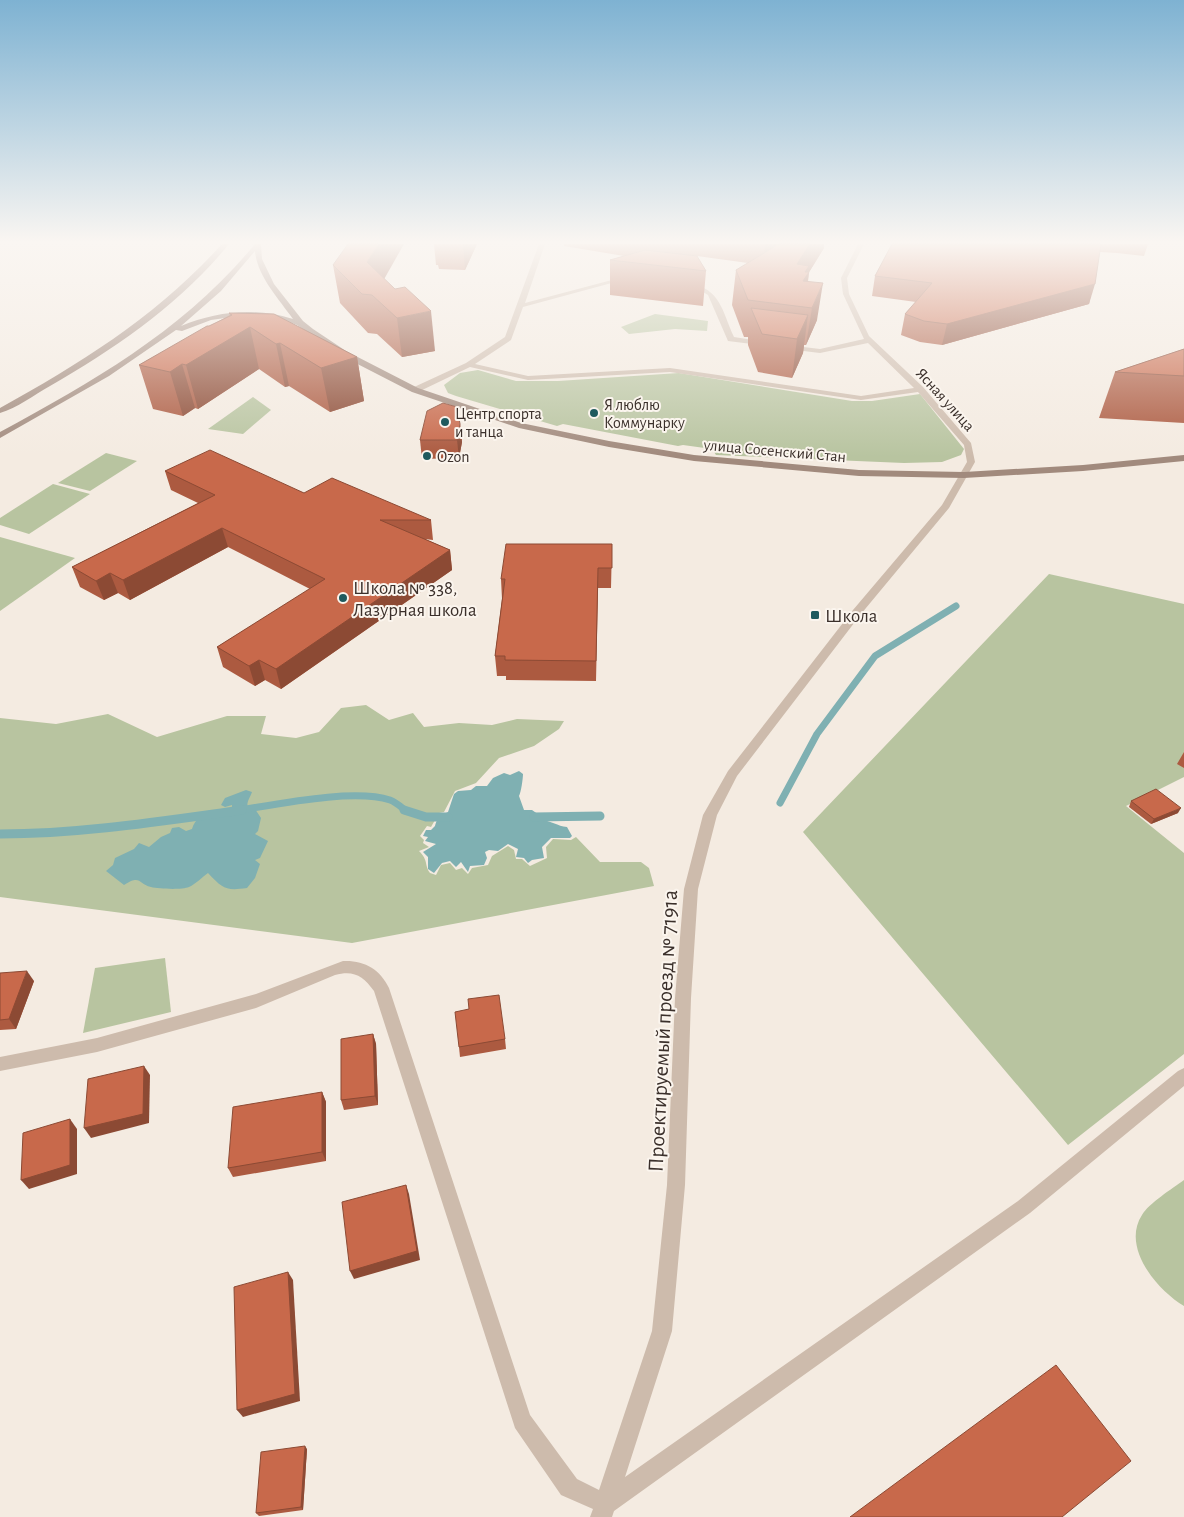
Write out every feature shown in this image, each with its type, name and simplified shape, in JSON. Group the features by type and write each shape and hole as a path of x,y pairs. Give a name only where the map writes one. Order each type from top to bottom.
{"street":[{"path":"1,410 105,349 152,315"},
{"path":"0,435 89,384 159,338 190,315"},
{"path":"159,338 197,321 225,315"},
{"path":"273,315 300,322"},
{"path":"295,315 300,322"},
{"path":"415,390 469,365 508,338 517,315"},
{"path":"721,315 732,339 820,351 869,340"},
{"name":"Ясная улица","path":"856,315 869,340 920,389 968,445 971,462 964,475"},
{"name":"улица Сосенский Стан","path":"300,322 343,353 415,390 519,425 609,444 694,458 850,472 964,475 1084,468 1184,458"},
{"path":"469,365 528,378 670,370 860,398 920,389"},
{"name":"Проектируемый проезд № 7191а","path":"603,1511 662,1331 676,1185 683,998 691,889 710,815 732,774 856,612 946,506 964,475"},
{"path":"0,1064 97,1045 256,1001 340,966 353,966 373,976 381,988 522,1421 568,1487 603,1511 1024,1207 1184,1076"}],"green space":[{"path":"653,315 708,321 707,331 675,329 629,334 621,327"},
{"path":"478,370 516,381 558,381 679,373 852,401 872,401 920,394 964,449 961,455 942,462 904,463 716,455 712,449 678,446 563,424 557,426 448,393 444,385 460,373"},
{"path":"253,397 271,410 243,434 208,429"},
{"path":"106,453 137,461 90,491 58,483"},
{"path":"53,484 90,494 29,534 0,525 0,518"},
{"path":"0,537 75,558 0,611"},
{"path":"1049,574 1184,604 1184,777 1126,806 1184,853 1184,1054 1068,1145 803,832"},
{"path":"366,705 389,720 413,713 424,727 459,723 492,725 517,719 564,721 559,729 534,746 499,758 476,783 455,791 444,812 439,813 431,827 427,826 420,836 424,840 423,843 429,847 419,851 430,873 436,875 441,865 450,863 456,870 462,868 468,874 472,868 488,865 492,856 508,846 514,850 516,859 522,859 530,866 547,858 546,847 553,839 571,840 576,837 600,862 641,862 649,868 654,886 352,943 0,897 0,718 56,724 108,714 157,737 227,716 266,716 261,734 296,738 319,732 341,708"},
{"path":"165,958 171,1012 83,1033 95,968"},
{"path":"1184,1180 1184,1306 1163,1290 1153,1279 1139,1254 1136,1240 1137,1227 1145,1210"}],"water":[{"path":"519,771 523,774 519,796 524,810 532,810 542,817 542,820 567,827 572,836 570,838 551,838 542,847 544,858 532,860 528,863 524,858 516,857 518,849 508,844 498,851 489,850 485,852 487,858 484,865 470,866 468,872 461,862 456,867 450,861 442,863 434,873 428,869 428,857 423,852 436,844 425,841 428,837 423,836 426,830 431,830 435,826 439,817 448,812 454,794 458,791 471,790 476,786 487,786 493,778 504,773 510,775"},
{"path":"246,790 252,792 248,801 248,808 250,810 255,809 261,818 258,831 255,834 268,841 260,858 255,860 260,864 255,878 247,888 225,888 217,883 208,873 186,888 155,888 137,880 124,885 106,871 113,865 115,858 134,849 139,843 149,847 161,837 170,833 172,828 179,827 186,831 192,829 199,818 227,810 232,805 225,807 221,805 225,798"}],"building":[{"path":"232,315 276,315 357,357 321,368 280,343 276,344 250,327 186,365 182,364 170,372 139,365 207,326"},
{"path":"394,315 413,315 397,318"},
{"path":"754,315 808,315 797,339 762,334"},
{"path":"907,315 981,315 947,324 924,321"},
{"path":"1184,349 1184,376 1115,372"},
{"path":"443,403 457,407 460,424 457,440 420,440 427,411"},
{"path":"210,450 304,493 332,478 431,520 380,520 450,550 276,669 259,660 249,666 217,647 325,579 222,528 123,580 110,573 96,581 72,567 215,495 165,471"},
{"path":"506,544 612,544 612,568 598,568 596,661 505,660 505,656 495,656 505,579 501,579"},
{"path":"1156,789 1181,808 1154,819 1131,801"},
{"path":"27,971 9,1019 0,1020 0,973"},
{"path":"499,995 505,1039 459,1047 455,1012 469,1009 468,999"},
{"path":"373,1034 375,1096 341,1100 341,1039"},
{"path":"144,1066 143,1114 84,1128 88,1079"},
{"path":"322,1092 322,1152 228,1168 233,1107"},
{"path":"70,1119 70,1165 21,1180 23,1133"},
{"path":"406,1185 417,1251 350,1271 342,1202"},
{"path":"288,1272 295,1394 237,1410 234,1287"},
{"path":"1056,1365 1131,1461 1062,1517 850,1517"},
{"path":"305,1446 301,1507 256,1513 261,1452"}],"waterway":[{"path":"780,803 817,734 875,656 956,606"},
{"path":"234,811 313,799 356,796 390,800 405,810"},
{"path":"0,834 61,832 242,810"},
{"path":"405,810 426,817 448,817"},
{"path":"534,817 600,816"}],"place":[{"name":"Я люблю Коммунарку","path":"594,413"},
{"name":"Центр спорта и танца","path":"445,422"},
{"name":"Ozon","path":"427,456"},
{"name":"Школа № 338, Лазурная школа","path":"343,598"},
{"name":"Школа","path":"815,615"}]}
